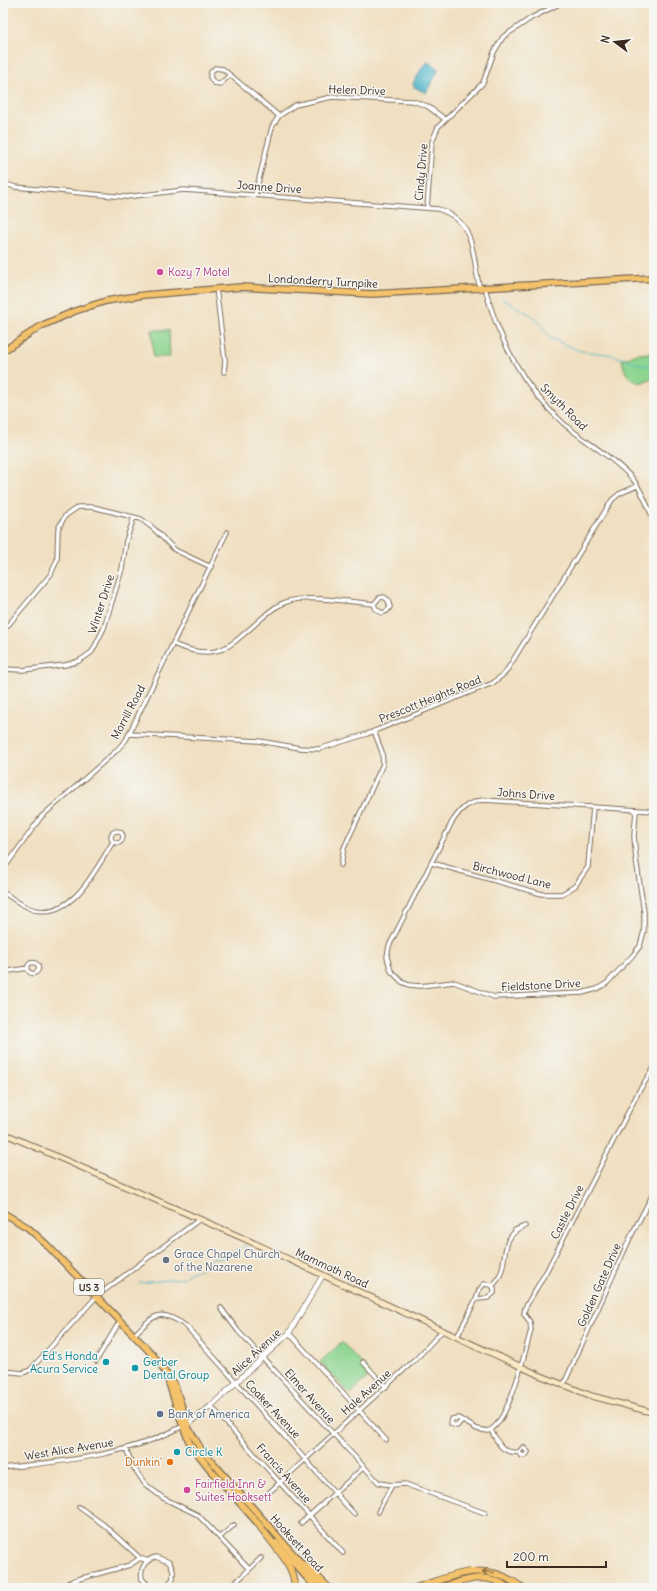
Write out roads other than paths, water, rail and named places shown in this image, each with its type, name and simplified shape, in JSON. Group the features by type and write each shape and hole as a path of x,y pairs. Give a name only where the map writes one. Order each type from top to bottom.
{"highway":[{"path":"260,1525 288,1565 294,1579 295,1588"},
{"path":"299,1562 310,1569 329,1588"},
{"path":"414,1588 477,1571 492,1571 505,1576 522,1588"},
{"path":"439,1588 481,1578 491,1578 500,1581 508,1588"}],"main road":[{"name":"Londonderry Turnpike","path":"3,351 50,322 96,304 144,295 241,287 364,295 654,278"},
{"name":"Mammoth Road","path":"3,1133 200,1219 563,1386 592,1396 654,1413"},
{"name":"Hooksett Road","path":"3,1213 37,1236 135,1334 153,1355 166,1373 185,1425 190,1444 198,1456 316,1588"},
{"name":"Hooksett Road","path":"185,1425 201,1449 323,1588"}],"street":[{"name":"Cindy Drive","path":"428,208 432,142 438,128 445,119 482,83 494,52 503,37 531,18 561,3"},
{"path":"230,75 220,84 214,83 210,77 213,70 218,68 230,75 279,116"},
{"name":"Helen Drive","path":"254,195 269,134 279,116 295,105 332,97 413,101 427,106 445,119"},
{"name":"Joanne Drive","path":"3,183 15,188 126,197 184,190 438,209 452,215 468,232 482,288"},
{"path":"216,288 225,361 224,372"},
{"name":"Smyth Road","path":"482,288 501,334 531,388 562,422 623,469 637,486 654,521"},
{"name":"Prescott Heights Road","path":"129,734 259,741 312,749 338,744 374,731 472,692 500,679 536,625 612,500 619,494 637,486"},
{"path":"3,631 42,586 55,567 58,529 65,516 78,507 93,507 134,517 147,523 175,550 211,567"},
{"name":"Winter Drive","path":"3,669 23,670 65,665 79,661 92,652 104,628 121,573 125,546 134,517"},
{"name":"Morrill Road","path":"3,870 41,817 116,751 129,734 227,532"},
{"path":"384,597 388,600 390,607 384,612 379,612 374,604 379,598 384,597"},
{"path":"173,644 202,653 224,649 237,640 274,608 296,599 374,604"},
{"path":"341,865 344,848 382,764 382,752 374,731"},
{"name":"Johns Drive","path":"432,863 459,812 468,804 475,801 654,811"},
{"name":"Birchwood Lane","path":"432,863 542,894 562,894 575,886 588,867 593,807"},
{"name":"Fieldstone Drive","path":"432,863 387,953 387,961 391,971 402,982 412,986 454,982 494,997 590,992 604,985 615,975 633,955 643,939 645,924 634,836 636,811"},
{"path":"3,892 21,904 35,910 50,910 65,905 76,896 113,842"},
{"path":"3,972 28,968"},
{"name":"Castle Drive","path":"491,1430 509,1404 520,1367 531,1326 524,1314 526,1308 639,1091 654,1068"},
{"name":"Golden Gate Drive","path":"563,1386 630,1238 654,1192"},
{"path":"3,1371 23,1373 30,1370 97,1296 200,1219"},
{"path":"492,1286 498,1281 506,1246 515,1230"},
{"name":"Alice Avenue","path":"185,1425 211,1406 289,1333 323,1275"},
{"path":"457,1337 479,1290 484,1284 492,1286"},
{"path":"476,1299 492,1296 494,1291 492,1286"},
{"name":"Elmer Avenue","path":"221,1308 238,1331 379,1484 405,1484 485,1513"},
{"name":"Coaker Avenue","path":"135,1334 153,1316 172,1317 186,1326 336,1491 354,1514"},
{"path":"96,1362 121,1320"},
{"name":"Hale Avenue","path":"264,1497 431,1345 442,1330"},
{"path":"289,1333 386,1440"},
{"path":"363,1362 386,1387"},
{"name":"Francis Avenue","path":"211,1406 343,1553"},
{"path":"462,1420 482,1431 491,1430 502,1448 509,1452 518,1452"},
{"name":"West Alice Avenue","path":"3,1468 88,1457 126,1448 185,1425"},
{"path":"126,1448 136,1472 151,1490 163,1498 198,1515 249,1569"},
{"path":"301,1523 363,1468"},
{"path":"378,1512 392,1485"},
{"path":"79,1507 104,1525 140,1558 148,1561 161,1558 172,1565 173,1579 164,1588"},
{"path":"220,1537 234,1525"},
{"path":"62,1588 75,1580 130,1565 140,1558"},
{"path":"230,1588 261,1558"},
{"path":"148,1561 142,1569 141,1574 145,1583 151,1588"}],"water":[{"path":"428,62 438,69 438,71 426,93 414,87 413,83 423,66"}],"waterway":[{"path":"502,299 529,314 540,323 550,338 580,351 608,354 646,366 654,364"},
{"path":"138,1285 140,1283 184,1278 189,1273 208,1266 212,1258 222,1258 248,1244"}],"place":[{"name":"Kozy 7 Motel","path":"160,272"},
{"name":"Grace Chapel Church of the Nazarene","path":"166,1260"},
{"name":"Ed's Honda Acura Service","path":"106,1362"},
{"name":"Gerber Dental Group","path":"135,1368"},
{"name":"Bank of America","path":"160,1414"},
{"name":"Circle K","path":"177,1452"},
{"name":"Dunkin'","path":"170,1462"},
{"name":"Fairfield Inn & Suites Hooksett","path":"187,1490"}]}
